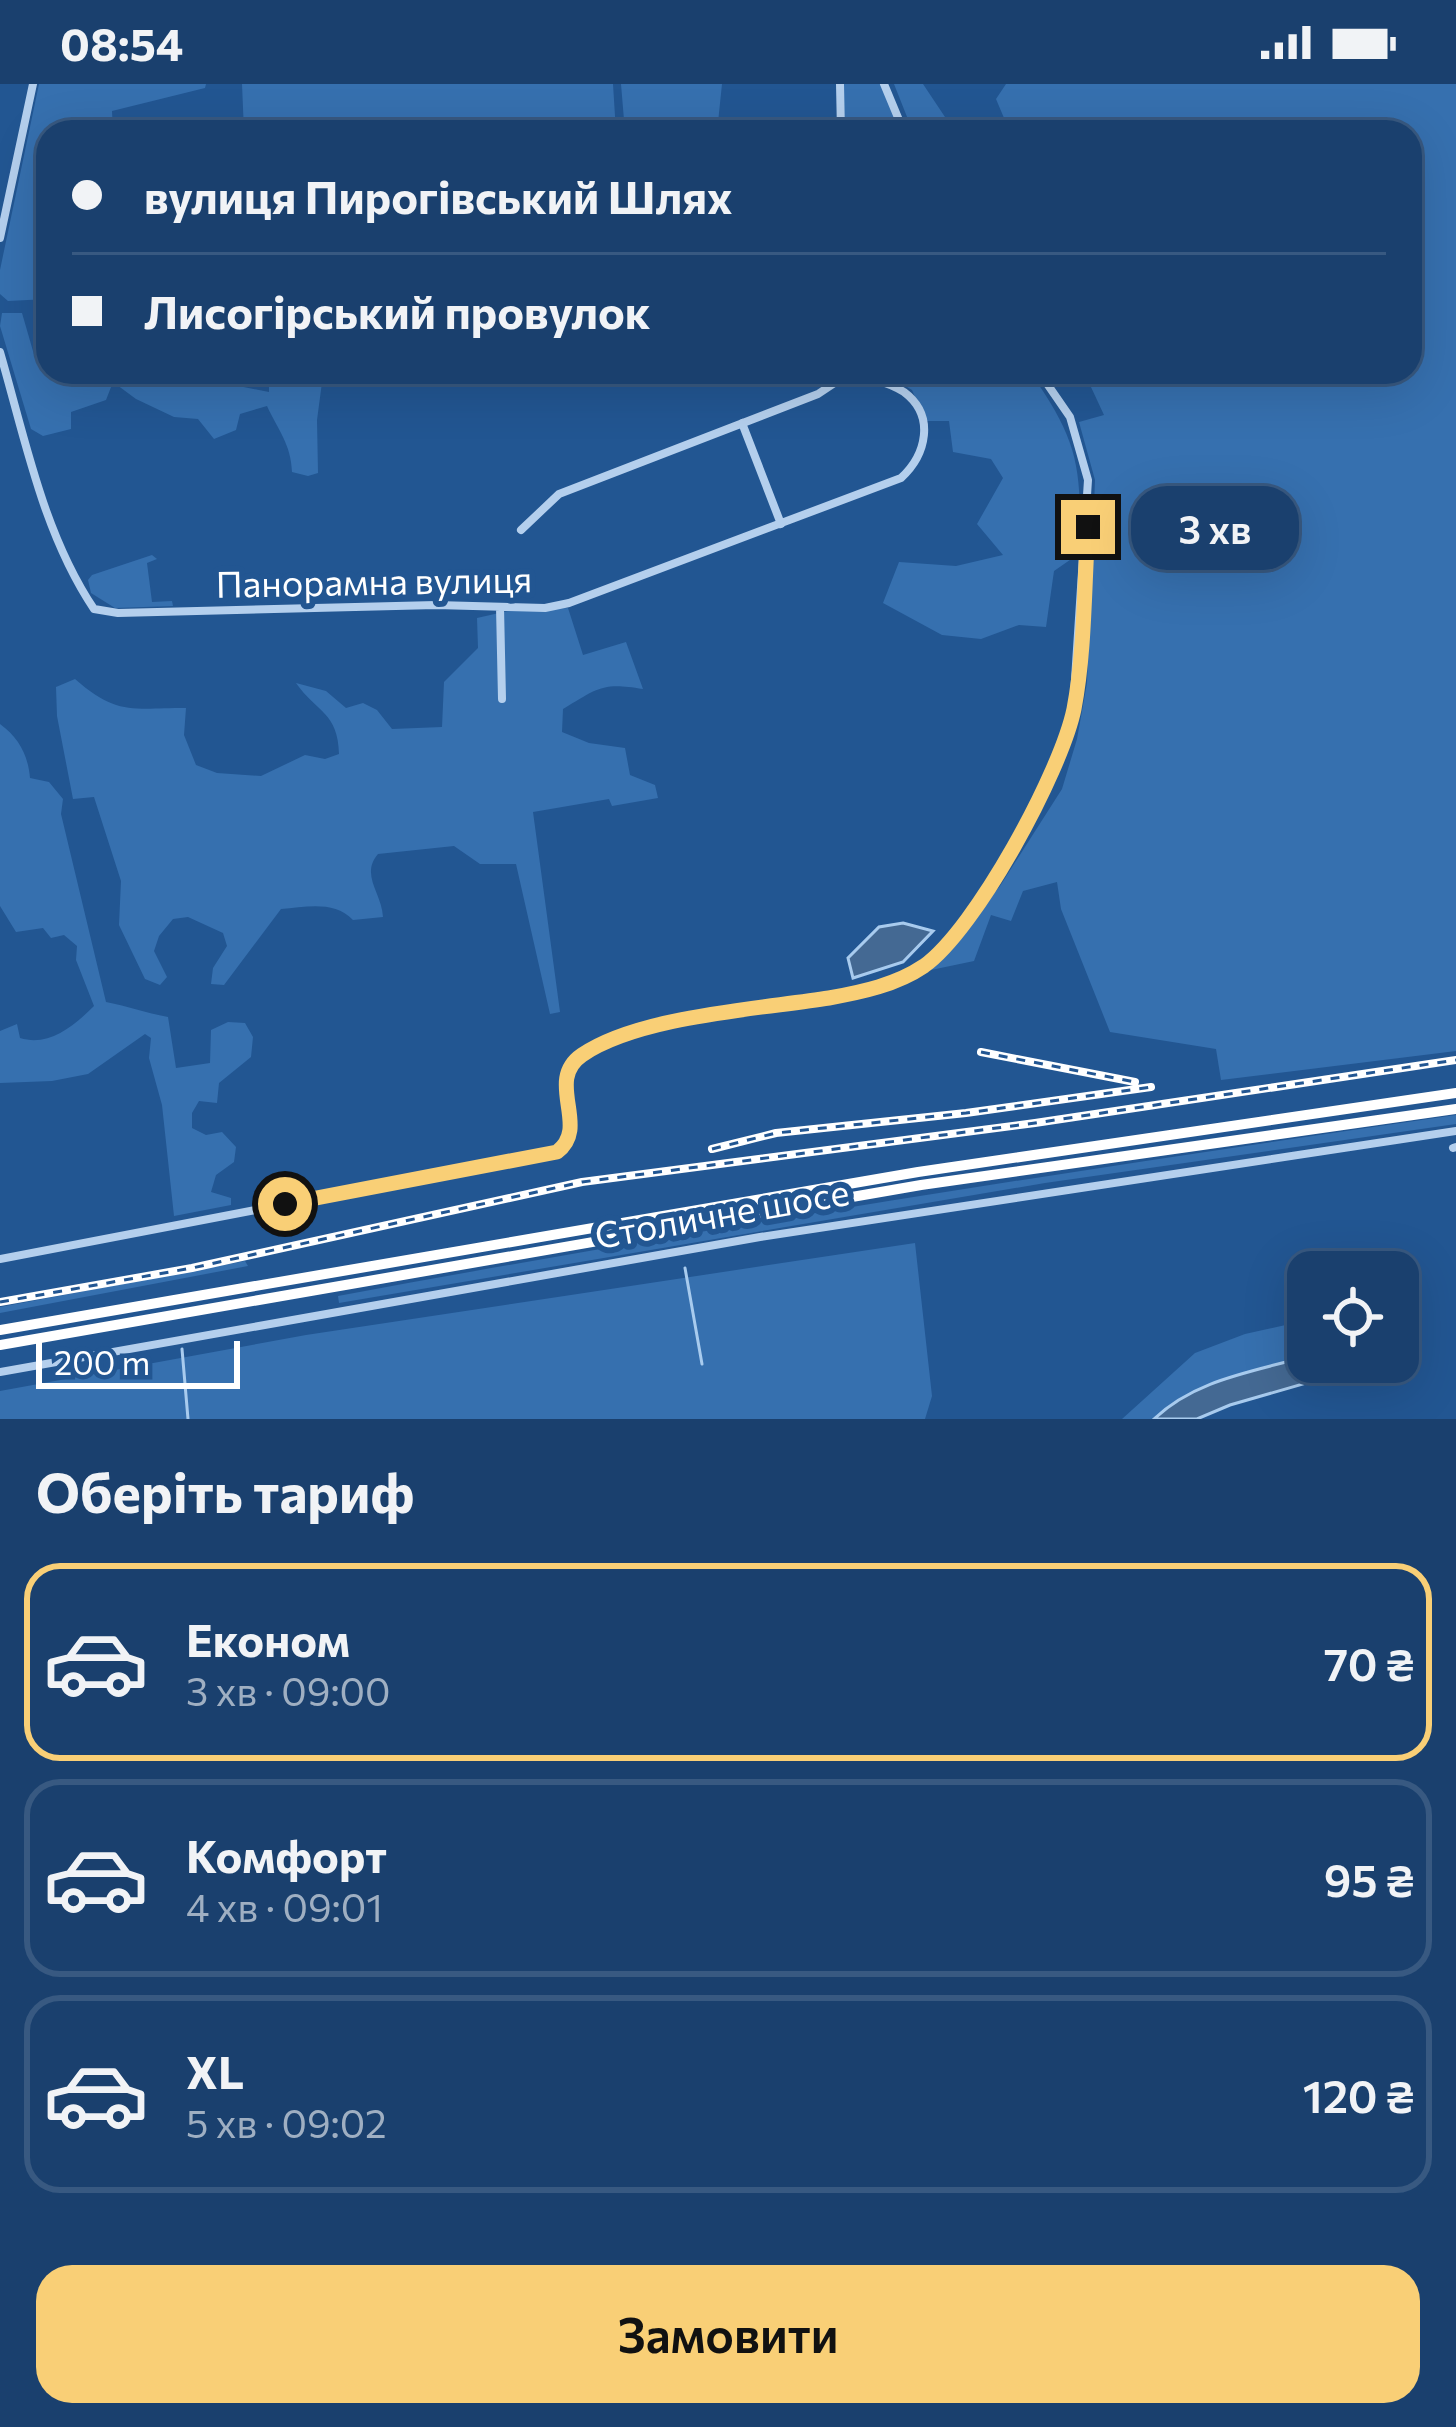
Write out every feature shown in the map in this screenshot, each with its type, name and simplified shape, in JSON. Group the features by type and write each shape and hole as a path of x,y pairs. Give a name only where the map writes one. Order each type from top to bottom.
{"highway":[{"name":"Столичне шосе","path":"0,1330 849,1183 1456,1093"},
{"name":"Столичне шосе","path":"0,1345 921,1185 1456,1109"}],"street":[{"path":"0,238 33,84"},
{"path":"840,84 841,120"},
{"path":"884,84 899,120"},
{"name":"Панорамна вулиця","path":"0,352 38,490 94,609 118,613 545,608 569,603 888,484 917,462 925,434 914,400 889,384"},
{"path":"521,530 559,494 818,394 830,384"},
{"path":"0,1259 550,1154 567,1144 572,1130 566,1077 574,1061 588,1051 669,1023 844,995 898,980 932,960 967,921 1045,789 1073,710 1088,480 1070,417 1047,384"},
{"path":"742,423 782,524"},
{"path":"500,607 502,699"},
{"name":"Столичне шосе","path":"0,1372 760,1237 1456,1131"}],"shaded area":[{"path":"39,84 206,84 112,111 112,120 36,120 36,300 8,301 0,294 0,270"},
{"path":"242,84 613,84 615,120 244,120"},
{"path":"621,84 722,84 718,120 624,120"},
{"path":"842,84 882,84 896,120 844,120"},
{"path":"894,84 923,84 947,120 908,120"},
{"path":"1006,84 1456,84 1456,1051 1221,1080 1216,1049 1110,1032 1061,909 1057,882 1023,891 1011,921 991,915 974,961 931,970 1000,886 1062,789 1077,739 1087,683 1095,480 1079,422 1104,415 1090,384 1422,384 1422,120 1006,120 996,99"},
{"path":"2,313 22,313 36,358 36,384 112,384 106,400 71,412 71,429 43,436 31,429 0,326"},
{"path":"116,384 228,384 269,392 269,384 322,384 318,473 292,472 287,445 267,406 240,414 236,430 214,439 198,419 174,417"},
{"path":"902,384 1038,384 1059,418 1078,477 1080,553 1054,571 1046,627 1019,625 981,639 942,635 883,603 899,562 956,566 1003,555 977,524 1003,478 991,459 953,452 949,421 925,421 912,390"},
{"path":"152,555 157,559 147,563 152,602 172,601 173,606 115,608 91,593 88,580 92,575"},
{"path":"568,608 583,655 626,642 643,689 609,687 584,696 563,709 562,732 589,743 625,748 630,775 655,785 658,798 612,806 609,799 533,812 560,1012 550,1014 516,864 480,864 454,846 378,854 371,877 383,917 353,920 319,906 281,909 224,985 211,984 213,968 227,946 223,933 188,917 173,919 154,951 167,977 160,985 145,979 119,925 121,881 94,797 73,799 56,687 75,679 115,704 139,709 186,708 184,735 196,765 217,773 261,776 305,755 325,759 339,754 335,729 296,683 326,691 346,708 363,703 377,710 392,729 442,727 444,682 478,648 477,618"},
{"path":"0,724 21,748 30,778 49,782 63,799 61,814 106,1002 168,1017 176,1068 210,1063 211,1030 228,1022 245,1023 253,1037 251,1057 219,1083 217,1103 199,1101 192,1113 192,1128 206,1135 222,1132 236,1147 234,1162 216,1175 211,1192 231,1198 231,1205 174,1216 162,1105 149,1058 151,1038 145,1034 88,1074 0,1083 0,1031 17,1024 20,1038 41,1040 69,1027 94,1006 76,960 77,946 64,935 51,938 43,928 16,932 0,906"},
{"path":"903,923 933,931 903,962 853,978 848,958 879,927"},
{"path":"1456,1115 1456,1124 1045,1183 339,1303 338,1296 756,1223"},
{"path":"915,1243 932,1396 925,1419 0,1419 0,1391 306,1335"},
{"path":"245,1261 248,1266 0,1313 0,1307"},
{"path":"1287,1325 1287,1361 1207,1386 1154,1419 1122,1419 1195,1353"},
{"path":"1287,1361 1287,1383 1306,1383 1197,1419 1154,1419 1188,1395"}],"waterway":[{"path":"685,1268 702,1364"},
{"path":"182,1349 188,1419"}],"railway":[{"path":"981,1052 1135,1082"},
{"path":"0,1302 192,1268 582,1182 1035,1123 1456,1060"},
{"path":"712,1149 776,1133 1151,1087"}],"route":[{"path":"285,1204 557,1152 567,1144 572,1130 567,1071 588,1051 669,1023 866,990 910,975 932,960 967,921 1059,759 1076,694 1088,527"}]}
